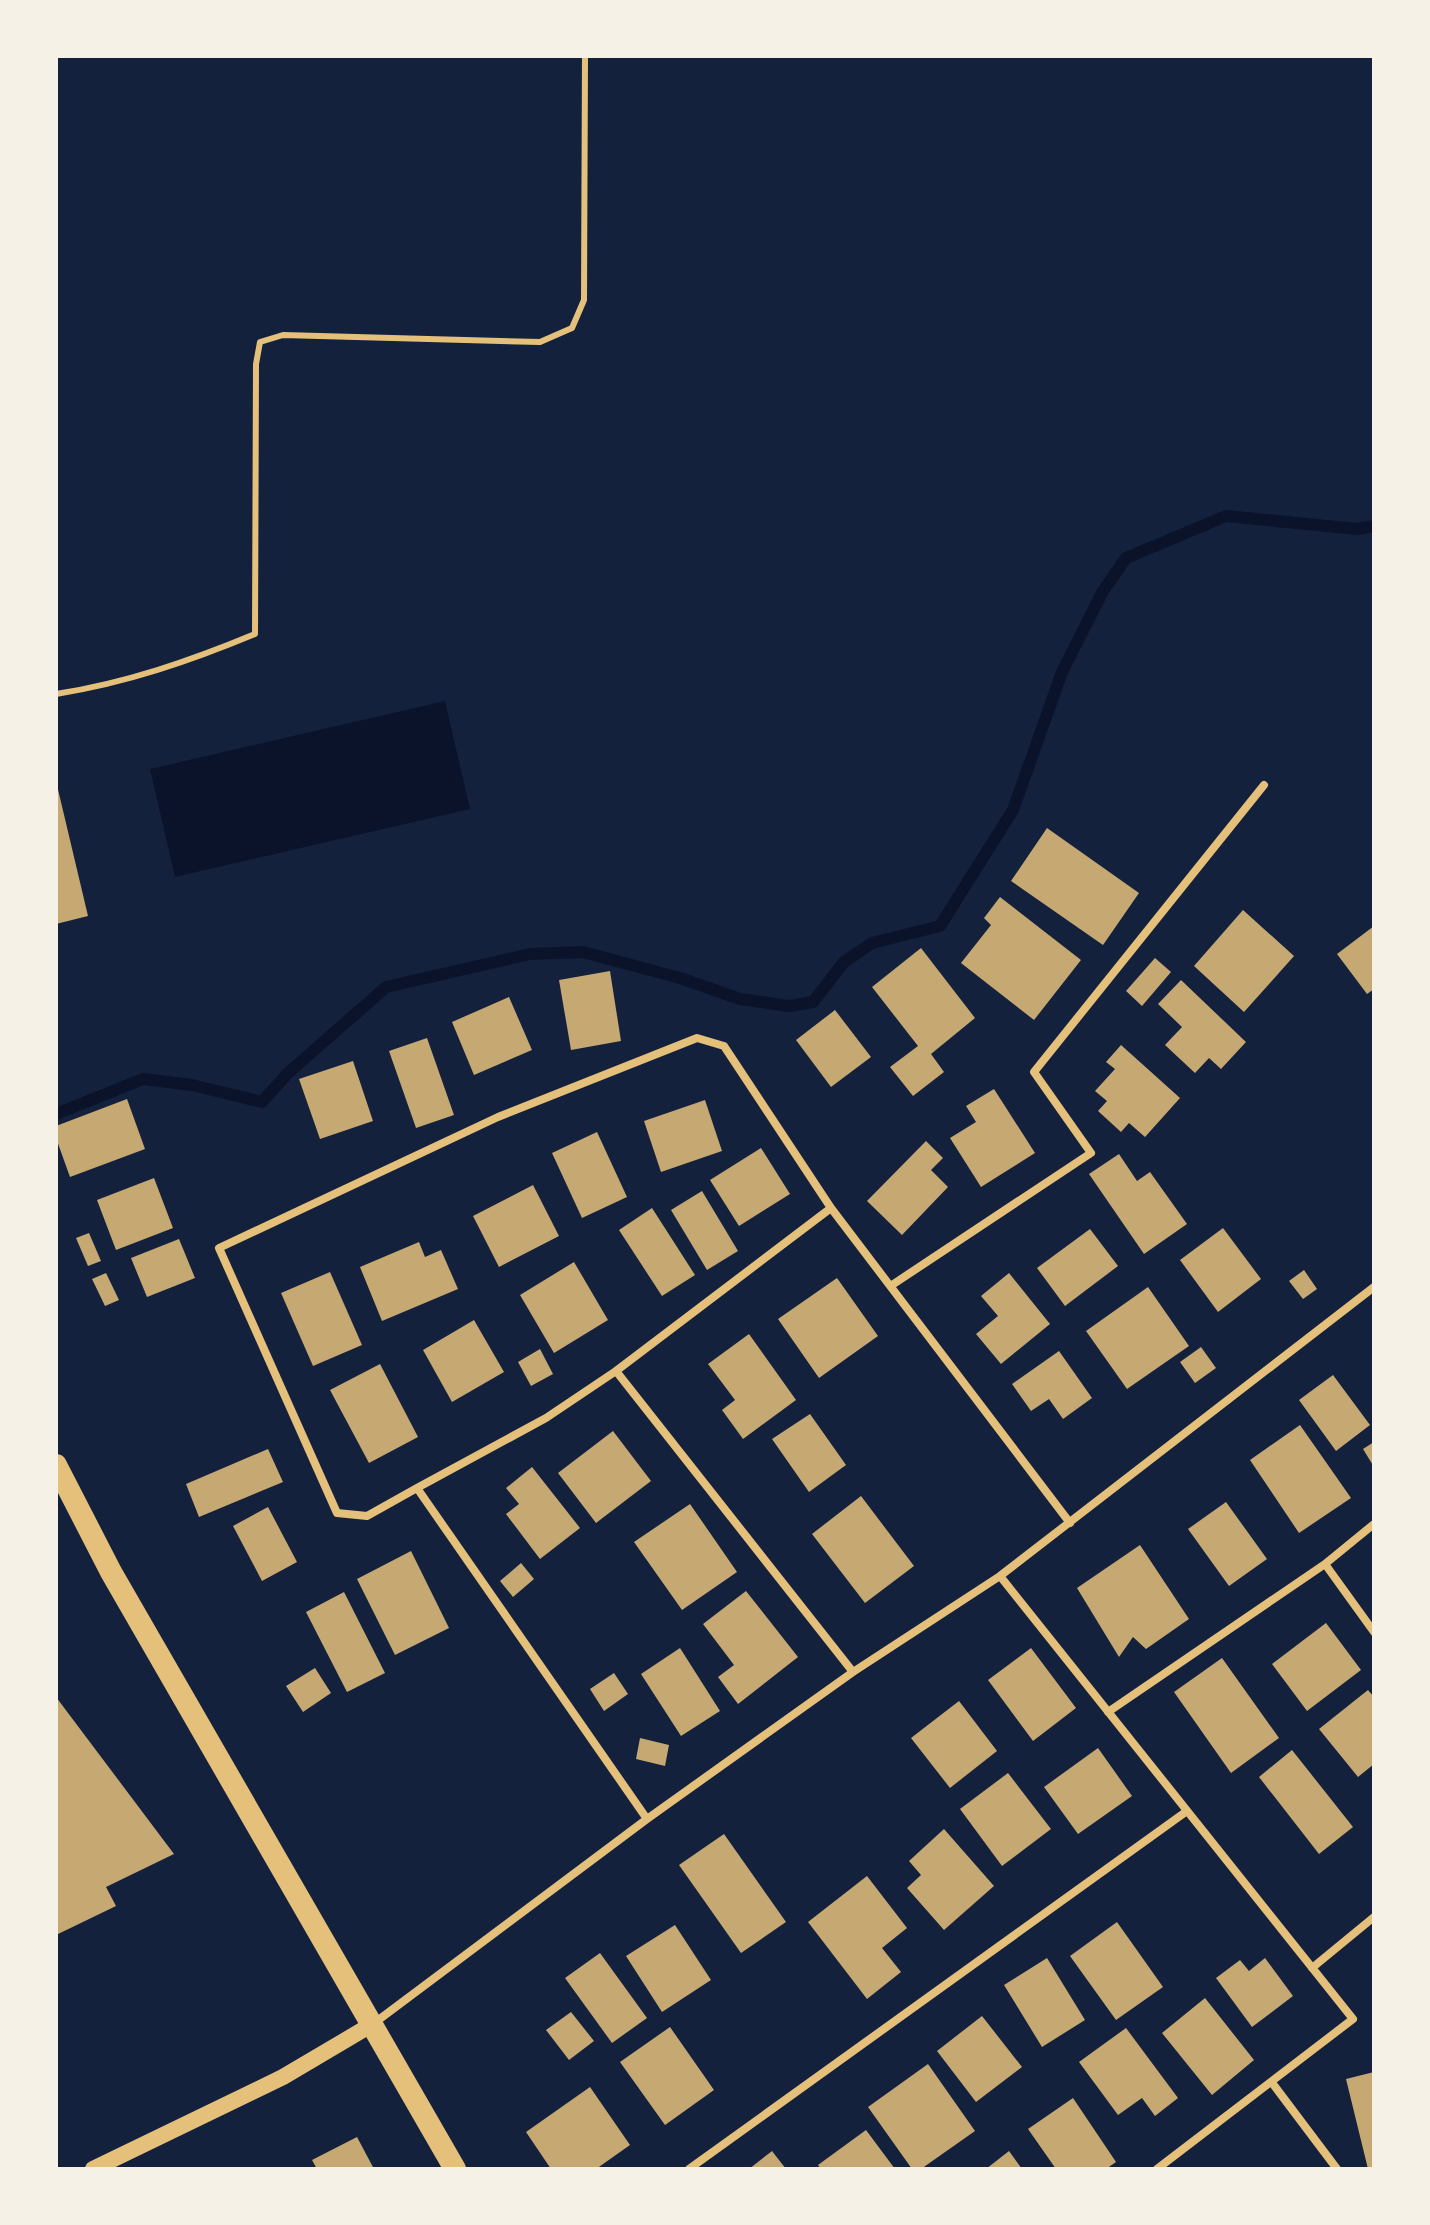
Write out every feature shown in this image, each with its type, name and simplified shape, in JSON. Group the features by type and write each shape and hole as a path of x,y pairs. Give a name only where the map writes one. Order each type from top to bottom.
{"highway":[{"path":"56,1465 111,1572 455,2169"}],"main road":[{"path":"93,2169 283,2077 371,2025"}],"street":[{"path":"892,1285 1091,1153 1034,1072 1264,785"},
{"path":"831,1208 616,1371 546,1418 367,1516 337,1513 219,1248 498,1117 697,1038 724,1046 831,1208 1070,1523"},
{"path":"371,2025 647,1819 853,1672 1000,1576 1374,1287"},
{"path":"616,1371 853,1672"},
{"path":"417,1488 647,1819"},
{"path":"1108,1712 1325,1564 1374,1524"},
{"path":"1325,1564 1374,1632"},
{"path":"1000,1576 1353,2019 1273,2084 1157,2169"},
{"path":"689,2169 1187,1811"},
{"path":"1312,1968 1374,1917"},
{"path":"1273,2084 1337,2169"}],"lane":[{"path":"56,694 117,684 203,656 255,634 256,364 260,342 283,335 540,342 572,328 584,300 585,56"}],"water":[{"path":"445,701 470,809 175,877 150,769"}],"building":[{"path":"56,781 88,916 56,924"},
{"path":"1047,828 1139,893 1103,945 1011,881"},
{"path":"1000,897 1081,960 1034,1020 961,963 991,925 984,918"},
{"path":"1243,910 1294,956 1244,1012 1194,966"},
{"path":"1374,926 1374,989 1367,994 1337,954"},
{"path":"921,948 975,1018 931,1054 944,1072 913,1096 890,1067 918,1046 872,987"},
{"path":"1155,958 1171,972 1142,1006 1126,991"},
{"path":"610,971 621,1041 571,1050 559,980"},
{"path":"1181,980 1246,1042 1221,1069 1209,1058 1195,1073 1165,1045 1182,1027 1158,1004"},
{"path":"509,997 532,1050 474,1075 452,1022"},
{"path":"835,1010 871,1057 831,1087 796,1040"},
{"path":"427,1038 454,1115 416,1128 389,1051"},
{"path":"1121,1045 1180,1098 1145,1137 1129,1123 1121,1132 1098,1111 1107,1101 1095,1091 1115,1069 1106,1062"},
{"path":"353,1061 373,1121 320,1139 299,1079"},
{"path":"994,1089 1035,1153 981,1187 950,1138 976,1122 966,1106"},
{"path":"127,1099 145,1149 70,1177 56,1138 56,1126"},
{"path":"705,1100 722,1151 661,1172 644,1121"},
{"path":"597,1132 627,1197 582,1218 552,1153"},
{"path":"926,1141 943,1158 931,1170 948,1187 902,1235 867,1201"},
{"path":"761,1148 790,1194 739,1226 710,1180"},
{"path":"1119,1154 1137,1181 1150,1172 1187,1224 1144,1254 1089,1174"},
{"path":"154,1178 173,1228 116,1250 97,1200"},
{"path":"533,1185 559,1236 499,1267 473,1216"},
{"path":"702,1191 738,1251 707,1270 671,1210"},
{"path":"652,1208 695,1275 662,1296 619,1230"},
{"path":"1223,1228 1261,1279 1218,1312 1180,1260"},
{"path":"1090,1229 1118,1266 1065,1306 1037,1268"},
{"path":"89,1233 101,1261 88,1266 76,1238"},
{"path":"179,1239 195,1278 147,1297 131,1258"},
{"path":"419,1242 425,1257 441,1250 458,1289 382,1321 360,1267"},
{"path":"574,1262 608,1320 554,1353 520,1295"},
{"path":"1304,1270 1317,1289 1303,1299 1289,1281"},
{"path":"330,1272 362,1345 313,1366 281,1293"},
{"path":"106,1273 119,1300 105,1306 92,1279"},
{"path":"1009,1273 1050,1324 1001,1364 976,1334 998,1316 981,1296"},
{"path":"837,1278 878,1336 819,1378 778,1319"},
{"path":"1148,1287 1189,1346 1127,1389 1086,1331"},
{"path":"474,1320 504,1372 452,1402 423,1350"},
{"path":"749,1334 796,1400 743,1439 722,1410 735,1400 708,1364"},
{"path":"1201,1347 1216,1368 1195,1383 1180,1362"},
{"path":"540,1349 553,1374 531,1386 518,1362"},
{"path":"1059,1351 1092,1398 1063,1419 1049,1399 1031,1411 1012,1384"},
{"path":"380,1364 418,1437 369,1463 330,1390"},
{"path":"1333,1375 1370,1425 1336,1451 1299,1400"},
{"path":"810,1414 846,1465 809,1492 772,1439"},
{"path":"1300,1425 1351,1498 1299,1533 1250,1460"},
{"path":"613,1431 651,1481 596,1523 558,1473"},
{"path":"1374,1442 1374,1467 1363,1449"},
{"path":"268,1449 283,1482 199,1517 186,1484"},
{"path":"532,1467 580,1528 540,1559 506,1514 519,1504 506,1488"},
{"path":"861,1496 914,1566 865,1603 812,1534"},
{"path":"1226,1502 1267,1559 1229,1586 1188,1529"},
{"path":"690,1504 737,1572 682,1610 634,1542"},
{"path":"268,1507 297,1562 262,1581 233,1526"},
{"path":"1140,1545 1189,1619 1146,1649 1133,1637 1119,1657 1077,1588"},
{"path":"411,1551 449,1628 395,1655 357,1579"},
{"path":"521,1563 534,1579 513,1597 500,1581"},
{"path":"746,1591 798,1657 738,1704 718,1677 734,1665 703,1624"},
{"path":"344,1592 385,1673 347,1692 306,1612"},
{"path":"1326,1623 1361,1670 1307,1711 1272,1664"},
{"path":"680,1648 720,1711 681,1736 641,1674"},
{"path":"1031,1648 1076,1708 1033,1741 988,1680"},
{"path":"1222,1658 1279,1738 1231,1773 1174,1692"},
{"path":"315,1668 331,1693 303,1712 286,1686"},
{"path":"614,1673 628,1694 604,1711 590,1689"},
{"path":"1368,1690 1374,1697 1374,1764 1358,1777 1319,1729"},
{"path":"56,1697 174,1854 106,1887 116,1906 56,1935"},
{"path":"959,1701 997,1751 950,1788 911,1738"},
{"path":"640,1738 669,1745 665,1766 636,1759"},
{"path":"1098,1748 1132,1796 1078,1834 1044,1787"},
{"path":"1292,1750 1353,1827 1319,1854 1259,1777"},
{"path":"1008,1773 1051,1829 1002,1866 960,1809"},
{"path":"944,1829 994,1886 944,1930 907,1888 921,1875 909,1861"},
{"path":"724,1834 786,1922 741,1953 679,1865"},
{"path":"867,1876 907,1928 882,1948 901,1972 867,1999 808,1922"},
{"path":"1117,1922 1163,1987 1116,2020 1070,1956"},
{"path":"675,1925 711,1980 662,2012 626,1956"},
{"path":"600,1953 647,2018 612,2043 565,1978"},
{"path":"1047,1958 1085,2020 1042,2047 1004,1985"},
{"path":"1265,1958 1293,1996 1252,2027 1216,1978 1240,1960 1249,1971"},
{"path":"1205,1998 1254,2060 1212,2095 1162,2033"},
{"path":"571,2012 594,2041 569,2060 546,2030"},
{"path":"982,2016 1022,2067 976,2102 937,2051"},
{"path":"670,2027 714,2090 665,2125 620,2062"},
{"path":"1126,2028 1178,2098 1155,2116 1142,2098 1118,2115 1079,2062"},
{"path":"928,2064 975,2131 921,2169 912,2169 868,2107"},
{"path":"1374,2072 1374,2169 1368,2169 1346,2079"},
{"path":"590,2087 630,2145 596,2169 551,2169 526,2132"},
{"path":"1073,2098 1116,2162 1106,2169 1056,2169 1028,2129"},
{"path":"866,2130 895,2169 821,2169 818,2165"},
{"path":"357,2137 374,2169 317,2169 312,2160"},
{"path":"772,2151 786,2169 749,2169"},
{"path":"1009,2151 1022,2169 986,2169"}],"waterway":[{"path":"56,1114 143,1079 192,1085 262,1102 287,1074 386,987 530,954 583,952 680,978 740,999 789,1006 813,1002 844,962 872,943 940,926 1013,810 1062,672 1103,591 1126,558 1226,516 1357,529 1374,526"}]}
